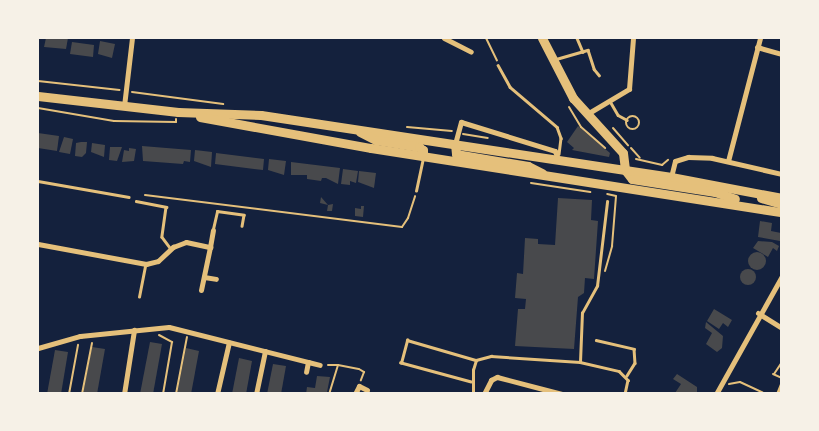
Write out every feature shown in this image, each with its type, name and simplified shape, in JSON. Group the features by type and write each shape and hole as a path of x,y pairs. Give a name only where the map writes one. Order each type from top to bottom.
{"main road":[{"path":"542,38 573,98 622,154 625,170"},
{"path":"38,96 178,112 423,156 626,188 669,185 735,189 782,198"},
{"path":"178,112 259,115 355,130 558,157 625,170 669,185 716,192 754,206 782,212"},
{"path":"355,130 376,140 419,147 423,150 423,156"},
{"path":"455,144 456,154 528,166 548,176"},
{"path":"735,189 782,204"}],"street":[{"path":"124,106 132,38"},
{"path":"444,38 471,52"},
{"path":"587,114 629,88 633,38"},
{"path":"728,161 760,38"},
{"path":"757,48 782,54"},
{"path":"455,144 458,124 463,123 558,157"},
{"path":"669,185 674,163 681,157 728,161 782,174"},
{"path":"201,290 213,230"},
{"path":"38,244 146,264 158,261 171,249 186,242 210,246"},
{"path":"716,394 758,313 782,276"},
{"path":"204,277 216,279"},
{"path":"758,313 782,328"},
{"path":"38,348 80,336 150,328 188,330 320,365"},
{"path":"124,394 134,330"},
{"path":"217,394 229,342"},
{"path":"256,394 265,351"},
{"path":"306,372 308,362"},
{"path":"484,394 491,380 497,377 562,394"},
{"path":"778,394 782,384"},
{"path":"355,394 359,386 367,390"}],"lane":[{"path":"577,38 583,52"},
{"path":"552,60 588,50 594,69 599,74"},
{"path":"498,66 510,87 557,127 561,136 558,157"},
{"path":"609,100 618,116 627,120 636,116 639,126 629,128 627,120"},
{"path":"416,191 423,156"},
{"path":"38,181 129,197"},
{"path":"136,201 166,207 162,237 171,249"},
{"path":"580,362 582,314 597,286 607,202"},
{"path":"213,230 217,211 244,215 242,226"},
{"path":"139,297 146,264"},
{"path":"471,382 401,363 407,340 476,360 491,356 580,362 619,371 626,376"},
{"path":"596,340 634,349 635,363 626,376 625,394"},
{"path":"473,394 471,382 476,360"}],"path":[{"path":"486,38 498,66"},
{"path":"38,81 229,105"},
{"path":"38,108 114,122 176,122 178,112"},
{"path":"610,125 640,158 663,166 672,156"},
{"path":"400,126 456,132"},
{"path":"636,159 640,158"},
{"path":"145,196 402,227 408,218 416,191"},
{"path":"597,286 605,272 612,246 616,196 601,193"},
{"path":"150,328 172,342 163,394"},
{"path":"176,394 188,330"},
{"path":"82,394 92,343"},
{"path":"69,394 78,345"},
{"path":"782,362 774,374 782,378"},
{"path":"320,365 354,367 364,372 359,386"},
{"path":"329,394 338,366"},
{"path":"726,383 740,382 766,394"}],"building":[{"path":"46,38 68,38 66,49 44,47"},
{"path":"100,41 115,44 112,58 98,54"},
{"path":"72,42 94,45 93,57 70,54"},
{"path":"578,126 610,153 609,157 572,150 574,148 567,142"},
{"path":"38,133 59,136 57,151 38,148"},
{"path":"64,137 73,139 70,154 59,152"},
{"path":"87,142 86,153 82,157 75,156 76,143"},
{"path":"92,143 105,145 104,157 91,152"},
{"path":"142,146 191,150 190,162 184,161 183,164 143,161"},
{"path":"110,147 122,147 117,161 109,160"},
{"path":"129,148 136,149 134,161 122,162 124,150 129,151"},
{"path":"195,150 212,152 211,167 194,161"},
{"path":"216,153 264,159 263,170 215,164"},
{"path":"269,159 286,161 284,175 268,170"},
{"path":"291,162 340,168 338,184 326,178 322,178 321,181 307,179 307,175 291,175"},
{"path":"343,169 358,171 356,183 350,181 350,185 341,184"},
{"path":"359,171 376,173 374,188 358,182"},
{"path":"321,197 328,205 320,203"},
{"path":"558,198 592,200 591,220 598,221 594,279 585,278 584,293 578,297 574,349 515,346 518,309 525,309 526,299 515,298 517,273 523,274 525,238 538,239 538,244 555,245"},
{"path":"333,204 332,211 327,211 328,205"},
{"path":"361,206 364,206 363,217 355,216 355,208 361,209"},
{"path":"760,221 772,223 771,231 781,233 780,241 758,237"},
{"path":"758,241 772,242 779,246 777,251 773,248 768,257 753,248"},
{"path":"753,252 761,252 766,257 764,268 753,270 748,265 748,257"},
{"path":"745,269 751,269 756,274 754,283 745,285 740,280 740,274"},
{"path":"714,309 732,320 728,327 723,323 719,329 707,321"},
{"path":"706,322 723,336 722,348 717,352 706,344 712,333 705,328"},
{"path":"150,342 162,344 153,394 140,394"},
{"path":"92,347 105,349 97,394 83,394"},
{"path":"186,348 199,351 191,394 177,394"},
{"path":"55,350 68,352 61,394 47,394"},
{"path":"239,358 252,361 246,394 232,394"},
{"path":"273,364 286,366 281,394 267,394"},
{"path":"677,374 697,387 697,392 675,393 681,384 673,379"},
{"path":"317,376 330,377 327,392 306,394 307,387 315,388"}]}
